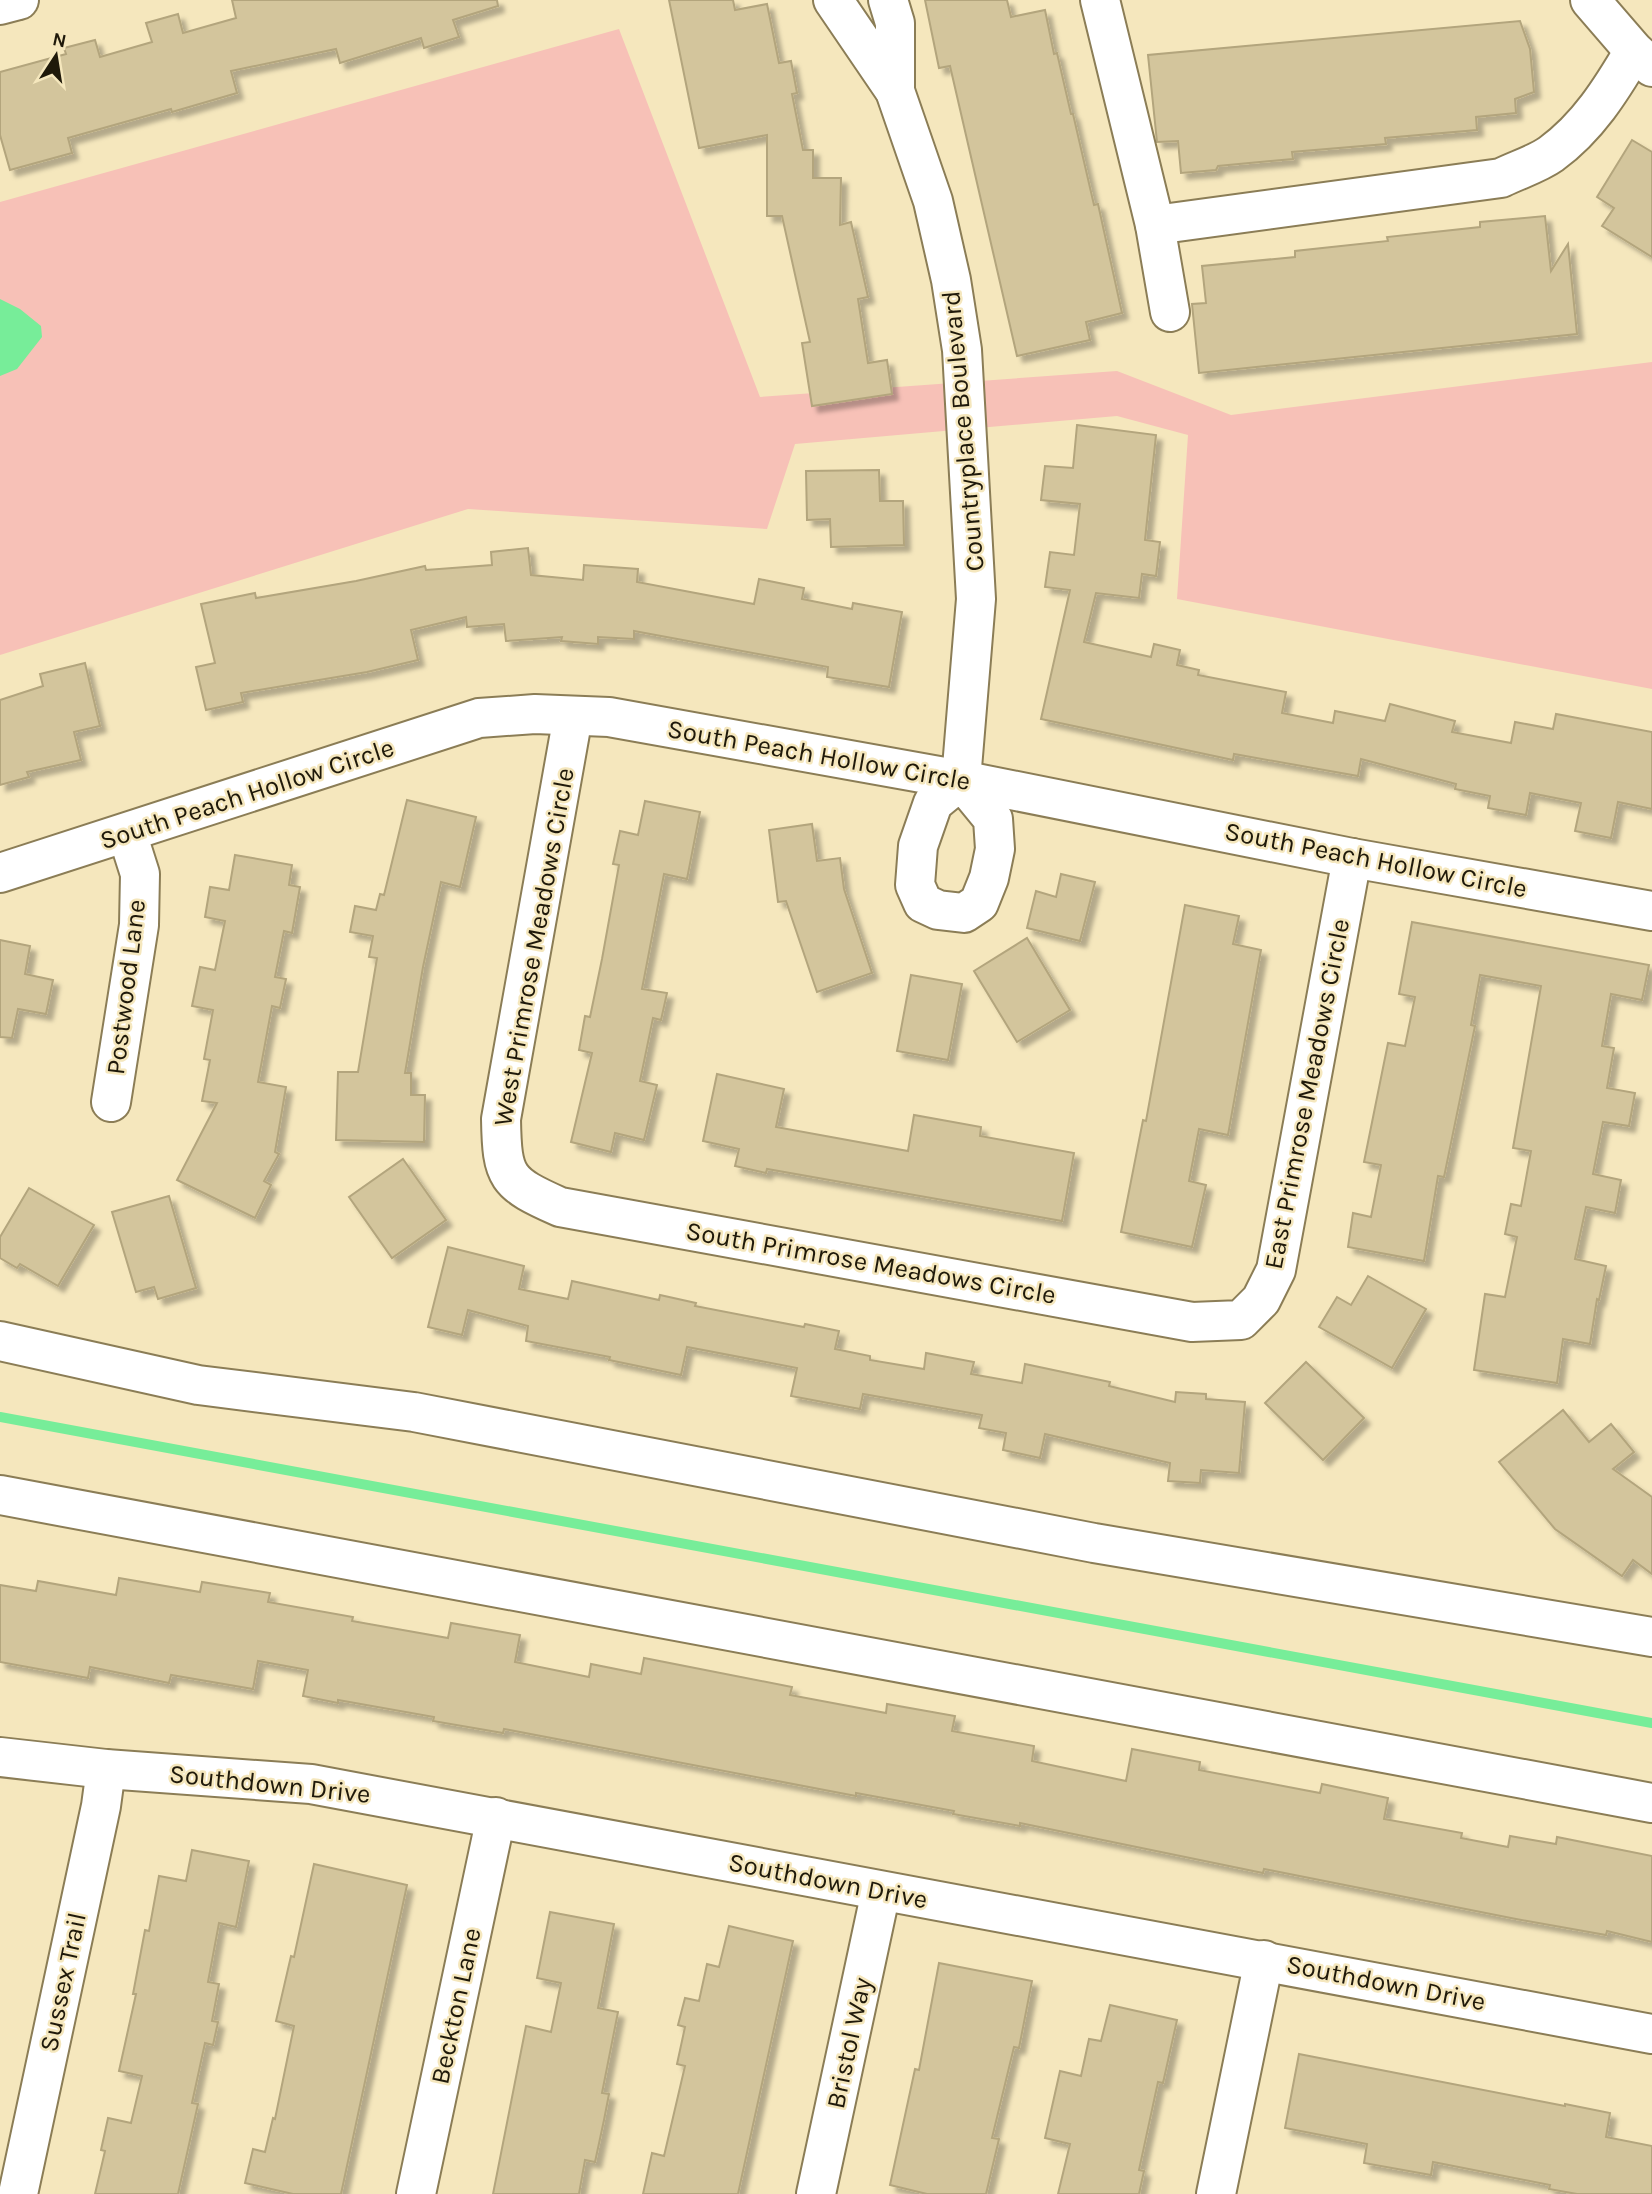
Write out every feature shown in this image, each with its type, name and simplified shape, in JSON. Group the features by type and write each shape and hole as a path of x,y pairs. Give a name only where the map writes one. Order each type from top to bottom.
{"street":[{"path":"0,5 19,0"},
{"name":"Countryplace Boulevard","path":"833,0 895,91 933,201 951,280 962,350 976,599 961,780"},
{"name":"Countryplace Boulevard","path":"888,0 895,23 895,91"},
{"path":"1100,0 1155,225 1170,312"},
{"path":"1155,225 1501,178 1549,156 1583,127 1610,91 1643,59 1590,0"},
{"name":"South Peach Hollow Circle","path":"0,873 480,718 535,714 608,717 961,780 1352,858 1652,911"},
{"name":"West Primrose Meadows Circle","path":"509,1178 501,1151 501,1119 573,716"},
{"name":"Postwood Lane","path":"111,1102 139,925 140,874 127,833"},
{"name":"East Primrose Meadows Circle","path":"1241,1320 1261,1300 1276,1270 1352,858"},
{"name":"South Primrose Meadows Circle","path":"509,1178 560,1207 1192,1322 1241,1320"},
{"path":"0,1341 198,1385 414,1412 1094,1543 1652,1637"},
{"path":"0,1495 1652,1803"},
{"name":"Southdown Drive","path":"0,1756 106,1769 311,1784 1652,2034"},
{"name":"Sussex Trail","path":"18,2194 101,1806 106,1769"},
{"name":"Beckton Lane","path":"416,2194 496,1817"},
{"name":"Bristol Way","path":"816,2194 881,1891"},
{"path":"1216,2194 1264,1960"}],"shaded area":[{"path":"619,29 760,397 1117,371 1231,415 1652,362 1652,689 1177,599 1188,435 1117,416 795,444 767,529 468,509 0,655 0,202"},
{"path":"0,299 20,309 41,326 42,337 17,369 0,376"}],"building":[{"path":"232,0 497,0 498,6 453,20 459,37 424,48 421,38 340,63 336,49 231,71 237,93 68,138 72,153 10,170 0,135 0,72 66,54 64,48 95,40 100,57 152,42 146,23 178,14 183,33 236,18"},
{"path":"669,0 733,0 735,10 767,4 779,63 791,61 797,93 792,94 803,150 813,150 813,178 841,178 840,225 851,222 868,297 858,299 868,363 887,360 892,394 812,406 802,343 810,342 782,216 767,216 767,135 699,148"},
{"path":"925,0 1007,0 1011,17 1045,10 1094,205 1098,204 1122,313 1086,322 1090,340 1017,356 950,66 939,68"},
{"path":"1520,21 1530,49 1534,92 1515,99 1516,113 1476,117 1477,130 1385,138 1386,144 1292,152 1293,159 1218,166 1216,170 1181,173 1178,141 1157,142 1148,55"},
{"path":"1632,140 1652,152 1652,257 1602,226 1614,208 1597,197"},
{"path":"1545,216 1551,271 1568,244 1577,334 1199,373 1192,304 1206,303 1202,266 1295,257 1295,251 1480,227 1480,222"},
{"path":"1077,425 1156,435 1145,540 1160,542 1156,576 1142,574 1139,598 1096,593 1084,642 1151,657 1154,644 1180,650 1177,665 1199,670 1198,675 1286,692 1282,713 1333,723 1335,711 1385,721 1390,704 1455,721 1452,732 1511,743 1515,722 1553,729 1556,714 1652,732 1652,809 1618,802 1611,838 1575,831 1581,803 1530,793 1526,815 1488,808 1490,796 1455,789 1456,784 1361,759 1358,776 1234,754 1233,760 1041,719 1070,590 1045,587 1050,552 1074,555 1080,504 1041,500 1045,466 1073,468"},
{"path":"879,470 880,501 903,501 904,545 831,547 830,519 807,520 806,471"},
{"path":"528,548 531,575 583,580 584,565 638,569 637,582 754,604 759,579 804,588 802,599 852,609 853,603 902,612 889,687 827,677 828,667 634,631 634,639 598,637 598,644 561,641 562,637 506,641 504,624 467,627 466,617 411,630 418,660 367,672 241,693 243,702 206,710 196,667 215,663 201,604 255,593 256,598 425,566 426,570 492,565 491,552"},
{"path":"85,663 100,726 74,732 81,760 27,772 29,777 0,785 0,700 43,686 40,674"},
{"path":"407,800 476,817 460,887 441,882 405,1073 411,1073 411,1095 425,1095 424,1142 336,1140 338,1072 358,1072 377,958 369,957 373,936 350,932 355,906 376,910 380,894 384,895"},
{"path":"645,801 700,812 687,879 664,874 642,989 667,993 661,1020 653,1018 640,1081 657,1085 644,1140 615,1133 611,1152 571,1142 592,1053 579,1050 585,1016 590,1017 602,959 619,865 613,864 620,831 638,835"},
{"path":"812,824 817,861 840,858 844,889 872,973 817,992 786,901 778,902 769,830"},
{"path":"235,855 292,865 289,885 300,887 292,933 284,931 275,977 286,979 280,1008 272,1006 258,1082 286,1087 275,1152 279,1154 264,1181 271,1185 255,1218 177,1180 217,1103 202,1101 210,1060 204,1059 213,1010 192,1006 200,967 215,970 225,921 205,917 210,887 229,890"},
{"path":"1061,874 1095,882 1080,941 1027,928 1036,891 1056,897"},
{"path":"1185,905 1239,916 1233,944 1261,950 1228,1135 1199,1129 1189,1181 1206,1185 1192,1247 1121,1232 1143,1120 1146,1121"},
{"path":"1412,922 1649,965 1642,1000 1611,994 1602,1046 1614,1048 1607,1088 1635,1093 1629,1126 1603,1122 1593,1174 1621,1180 1615,1213 1586,1207 1575,1259 1606,1266 1599,1300 1597,1299 1590,1344 1563,1339 1557,1383 1474,1370 1485,1294 1505,1297 1517,1237 1505,1234 1511,1204 1521,1206 1531,1151 1513,1148 1541,986 1480,975 1471,1025 1475,1026 1444,1177 1438,1176 1424,1261 1348,1247 1353,1213 1371,1217 1381,1165 1364,1162 1388,1043 1405,1046 1415,997 1399,994"},
{"path":"1027,938 1070,1010 1017,1042 974,971"},
{"path":"0,940 30,946 25,974 53,980 46,1014 18,1009 12,1038 0,1037"},
{"path":"911,975 962,984 948,1060 897,1051"},
{"path":"717,1074 784,1089 776,1127 908,1151 914,1115 981,1127 980,1136 1074,1153 1062,1221 767,1169 766,1173 735,1166 739,1149 703,1141"},
{"path":"403,1159 446,1220 392,1258 349,1197"},
{"path":"29,1188 94,1225 58,1286 20,1264 17,1268 0,1258 0,1237"},
{"path":"169,1196 196,1288 158,1299 154,1287 136,1292 112,1212"},
{"path":"448,1247 524,1266 519,1289 568,1299 572,1281 659,1300 660,1295 696,1303 695,1306 804,1327 805,1324 839,1331 835,1349 870,1356 870,1360 924,1369 926,1353 974,1362 971,1374 1022,1383 1025,1364 1110,1382 1109,1386 1175,1402 1176,1392 1206,1394 1206,1399 1245,1402 1239,1473 1201,1470 1200,1483 1168,1481 1170,1463 1045,1434 1040,1458 1003,1450 1006,1433 979,1428 982,1415 863,1394 860,1409 791,1396 797,1368 687,1347 681,1375 609,1360 610,1357 526,1341 528,1326 468,1310 462,1335 428,1327"},
{"path":"1368,1276 1426,1309 1392,1368 1319,1327 1337,1297 1351,1305"},
{"path":"1306,1362 1364,1418 1323,1460 1265,1403"},
{"path":"1563,1410 1589,1442 1611,1424 1634,1452 1613,1469 1652,1497 1652,1574 1633,1560 1622,1576 1555,1529 1499,1462"},
{"path":"119,1578 200,1592 202,1582 270,1593 268,1602 353,1617 352,1621 448,1638 451,1623 520,1635 515,1662 589,1677 591,1664 641,1674 644,1658 792,1687 790,1695 886,1713 887,1704 955,1716 952,1731 1034,1746 1032,1761 1126,1781 1132,1749 1200,1762 1199,1770 1320,1793 1322,1784 1388,1798 1384,1819 1462,1833 1461,1838 1508,1847 1510,1836 1556,1844 1557,1837 1652,1856 1652,1942 1607,1931 1606,1935 1516,1919 1264,1869 1263,1873 1020,1823 1020,1826 953,1814 954,1811 856,1793 856,1796 504,1729 503,1733 433,1721 434,1717 303,1696 308,1670 258,1661 253,1689 171,1675 169,1683 90,1667 88,1678 0,1662 0,1585 36,1591 38,1581 116,1595"},
{"path":"192,1850 249,1861 236,1927 219,1923 208,1982 219,1984 212,2021 218,2022 213,2045 205,2043 192,2103 198,2104 178,2194 95,2194 105,2151 101,2150 108,2118 131,2123 142,2076 119,2071 136,1994 133,1994 145,1930 149,1931 159,1876 186,1881"},
{"path":"314,1864 407,1885 341,2194 293,2194 245,2183 253,2149 265,2152 273,2118 275,2119 294,2026 276,2021 291,1956 294,1957"},
{"path":"550,1912 614,1924 598,2008 618,2012 602,2093 609,2094 604,2120 595,2162 585,2160 579,2194 493,2194 526,2026 551,2032 561,1983 537,1978"},
{"path":"729,1926 793,1941 738,2194 643,2194 652,2153 664,2156 685,2066 677,2064 685,2027 678,2025 685,1998 699,2001 707,1964 719,1967"},
{"path":"939,1963 1032,1981 1019,2048 1014,2047 992,2138 999,2139 986,2194 927,2194 890,2185 915,2069 919,2070"},
{"path":"1110,2005 1177,2020 1163,2083 1158,2082 1139,2170 1144,2171 1139,2194 1058,2194 1070,2144 1045,2138 1060,2071 1081,2076 1089,2039 1101,2041"},
{"path":"1299,2054 1610,2113 1606,2137 1652,2146 1652,2194 1577,2194 1549,2189 1550,2185 1433,2162 1431,2175 1364,2163 1367,2144 1285,2128"}],"waterway":[{"path":"0,1417 1652,1723"}]}
